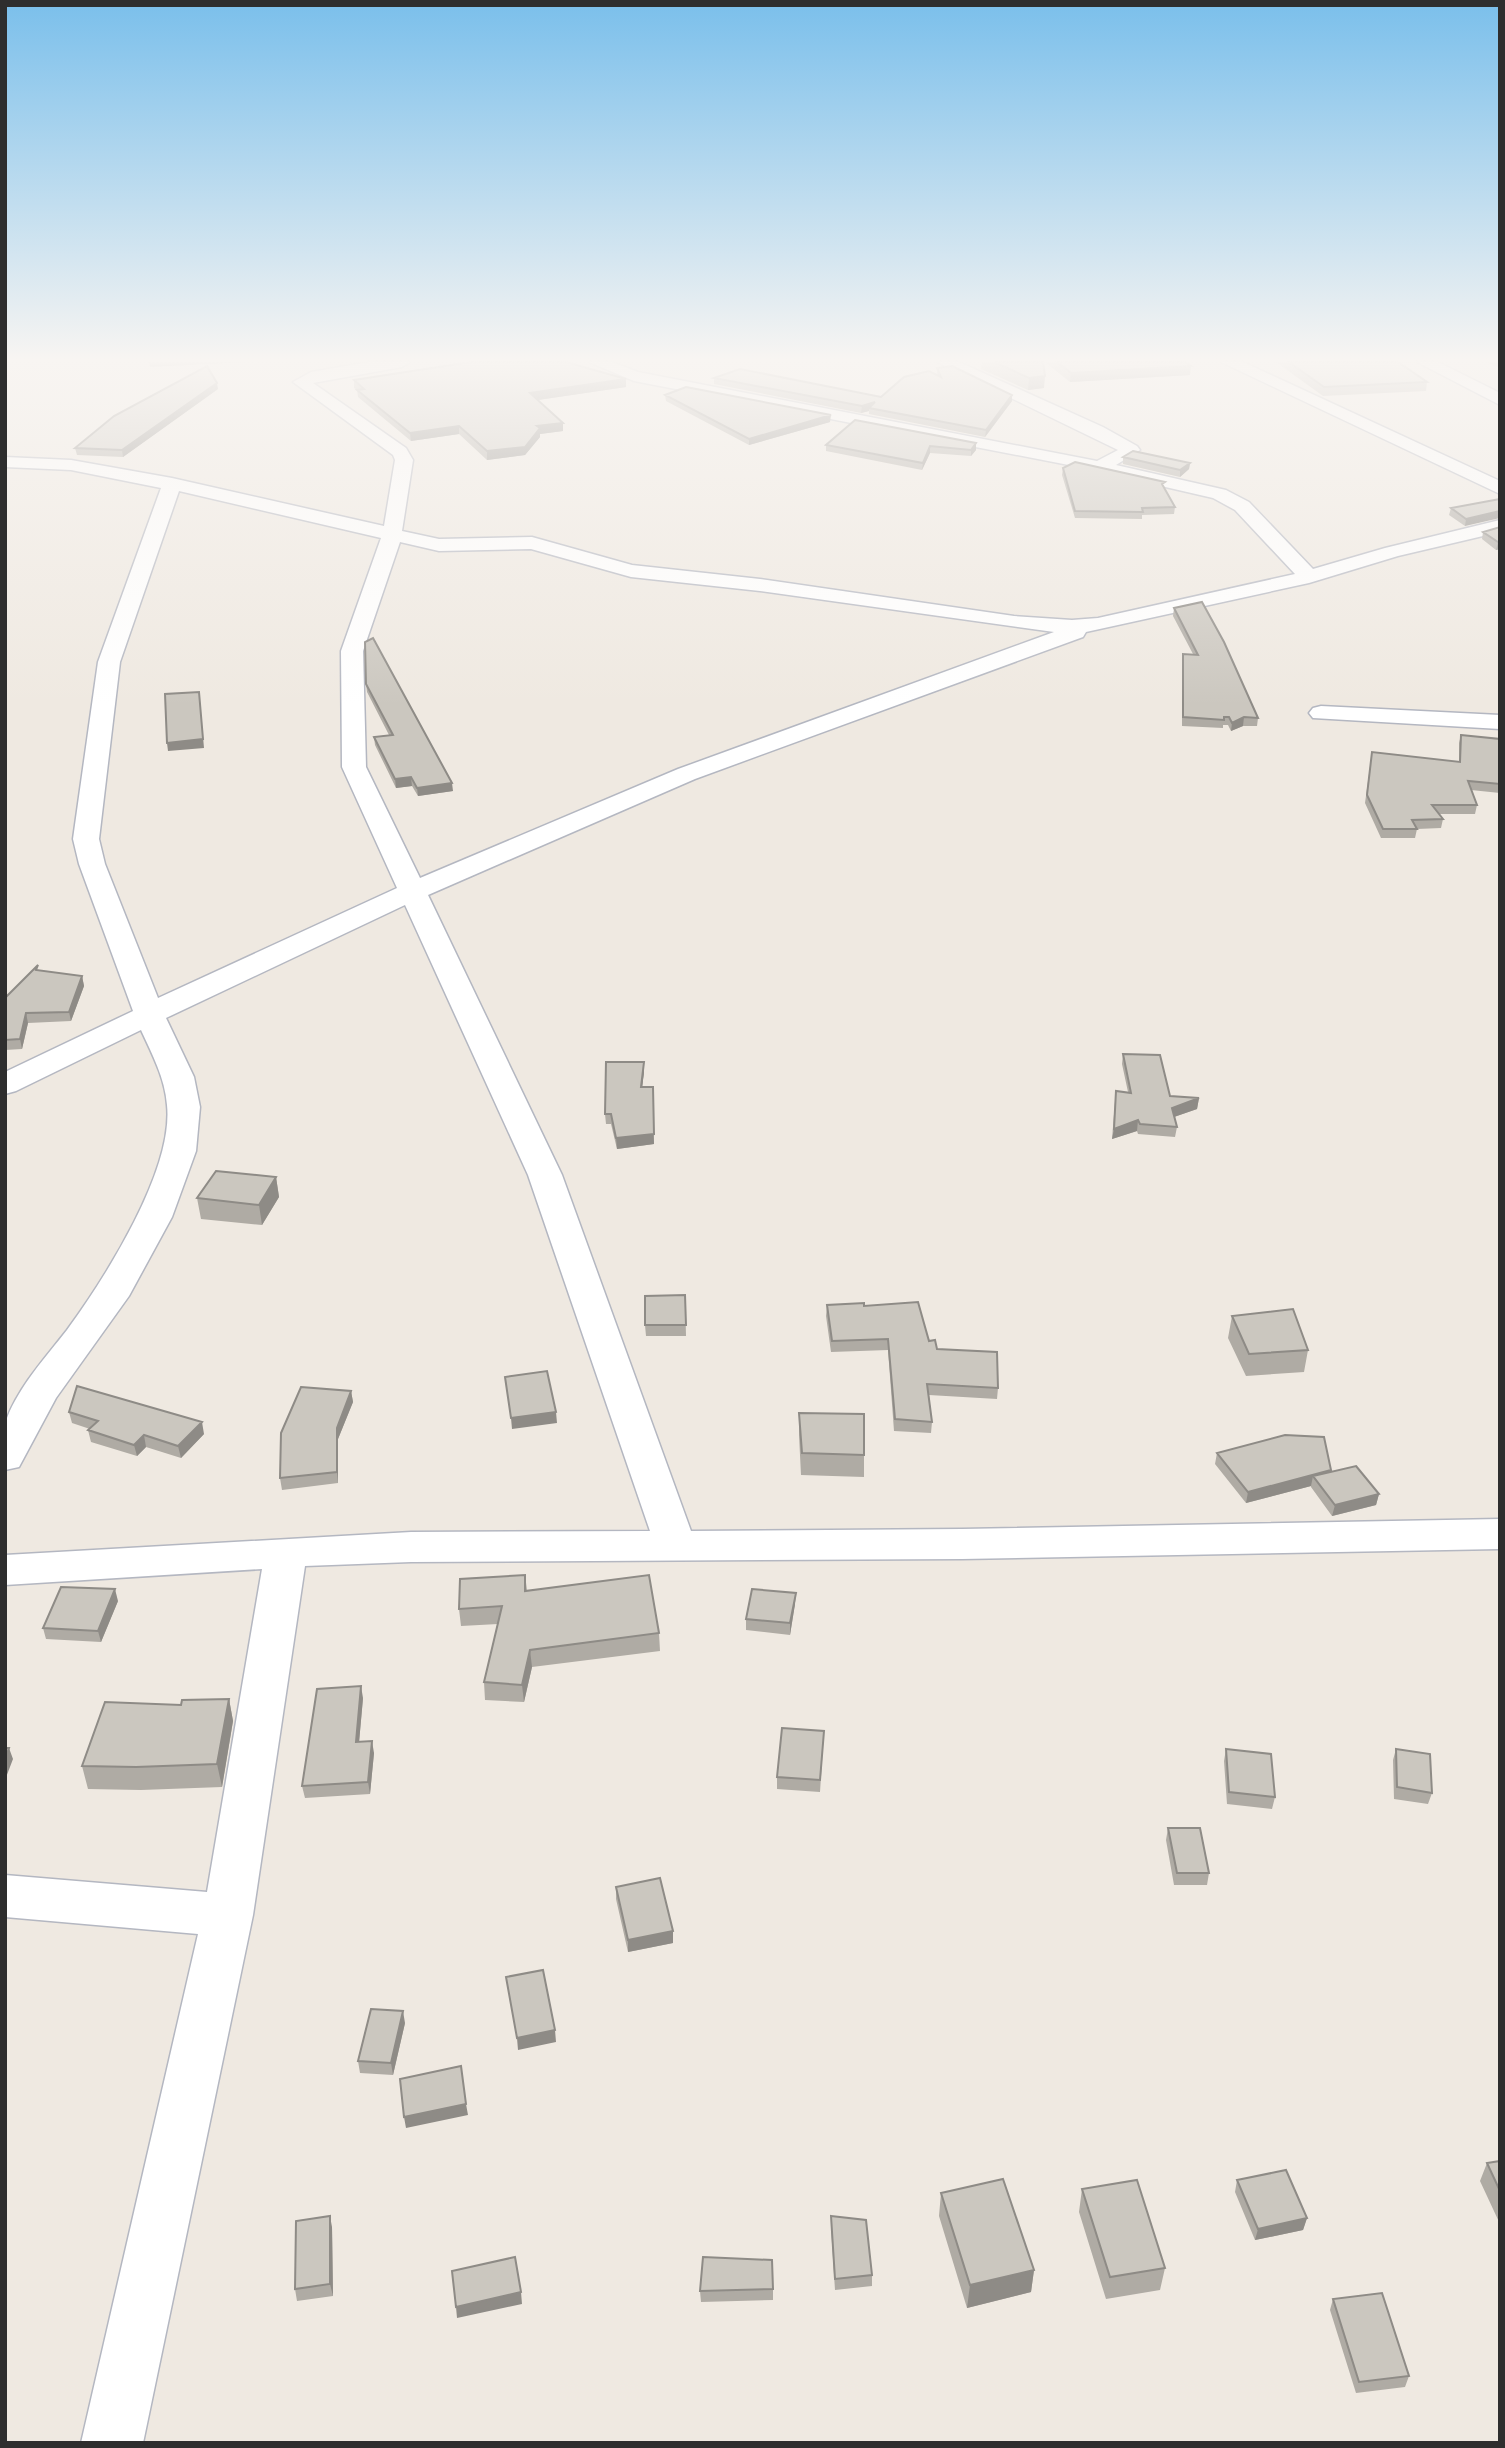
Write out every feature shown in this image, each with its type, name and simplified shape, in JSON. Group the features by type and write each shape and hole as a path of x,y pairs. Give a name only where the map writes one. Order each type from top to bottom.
{"street":[{"path":"131,476 447,546 532,543 631,571 760,585 965,616 1072,626 1098,624"},
{"path":"401,476 392,535 352,651 354,767 545,1175 676,1546"},
{"path":"1141,476 1219,494 1242,506 1308,577"},
{"path":"1475,476 1500,488"},
{"path":"5,1457 39,1394 111,1296 155,1217 179,1151 184,1107 178,1077 149,1014 92,864 86,839 109,662 172,484"},
{"path":"5,1084 411,890 633,795 862,708 1098,624 1308,577 1392,552 1500,526"},
{"path":"1321,713 1500,722"},
{"path":"5,1570 411,1547 962,1544 1500,1534"},
{"path":"113,2443 228,1915 286,1552"},
{"path":"5,1896 228,1915"}],"building":[{"path":"1065,476 1139,476 1165,482 1162,484 1175,507 1142,508 1143,512 1075,511"},
{"path":"1500,499 1500,511 1466,519 1451,508"},
{"path":"1500,527 1500,542 1483,532"},
{"path":"1202,602 1224,642 1258,718 1244,717 1232,723 1229,717 1224,717 1224,720 1183,717 1183,654 1198,655 1174,608"},
{"path":"373,638 452,783 417,788 411,777 395,779 374,737 393,735 366,684 365,642"},
{"path":"199,692 203,739 167,743 165,694"},
{"path":"1461,735 1500,739 1500,784 1468,781 1477,805 1432,805 1443,819 1412,820 1417,829 1383,829 1367,795 1372,752 1460,762"},
{"path":"38,965 36,970 82,976 69,1012 26,1013 20,1039 5,1040 5,998"},
{"path":"1123,1054 1160,1055 1170,1096 1199,1098 1172,1108 1177,1127 1140,1124 1138,1120 1114,1129 1116,1091 1131,1093"},
{"path":"606,1062 644,1062 641,1087 653,1087 654,1134 616,1138 611,1114 605,1114"},
{"path":"216,1171 276,1177 259,1205 197,1198"},
{"path":"685,1295 686,1325 645,1325 645,1296"},
{"path":"918,1302 929,1341 935,1340 937,1349 997,1352 998,1388 927,1384 932,1422 895,1419 888,1339 832,1341 827,1305 864,1303 864,1306"},
{"path":"1293,1309 1308,1350 1249,1354 1232,1316"},
{"path":"547,1371 556,1412 511,1418 505,1377"},
{"path":"77,1386 202,1422 178,1446 144,1435 134,1445 88,1430 98,1421 69,1412"},
{"path":"301,1387 351,1391 337,1428 337,1472 280,1478 281,1433"},
{"path":"799,1413 864,1414 864,1455 802,1453"},
{"path":"1285,1435 1324,1437 1331,1470 1248,1492 1217,1453"},
{"path":"1356,1466 1379,1494 1335,1505 1313,1476"},
{"path":"525,1575 525,1591 649,1575 659,1633 530,1650 522,1685 484,1682 502,1606 459,1609 460,1579"},
{"path":"61,1587 115,1589 98,1631 43,1628"},
{"path":"752,1589 796,1593 790,1623 746,1619"},
{"path":"361,1686 356,1742 372,1741 368,1782 302,1786 317,1689"},
{"path":"229,1699 217,1764 82,1766 105,1702 181,1705 182,1700"},
{"path":"782,1728 824,1731 820,1780 777,1777"},
{"path":"1226,1749 1271,1754 1275,1797 1229,1792"},
{"path":"1396,1749 1430,1754 1432,1793 1397,1787"},
{"path":"1168,1828 1200,1828 1209,1873 1177,1873"},
{"path":"660,1878 673,1931 628,1940 616,1887"},
{"path":"543,1970 555,2030 517,2038 506,1977"},
{"path":"371,2009 403,2011 391,2063 358,2061"},
{"path":"461,2066 466,2104 404,2117 400,2079"},
{"path":"1500,2161 1500,2191 1487,2163"},
{"path":"1286,2170 1307,2218 1258,2229 1237,2180"},
{"path":"1003,2179 1034,2270 970,2285 941,2193"},
{"path":"1137,2180 1165,2268 1110,2277 1082,2189"},
{"path":"330,2216 330,2284 295,2289 296,2221"},
{"path":"831,2216 866,2220 872,2275 835,2279"},
{"path":"515,2257 521,2292 456,2307 452,2271"},
{"path":"703,2257 772,2260 773,2289 700,2291"},
{"path":"1382,2293 1409,2376 1359,2382 1333,2299"}]}
